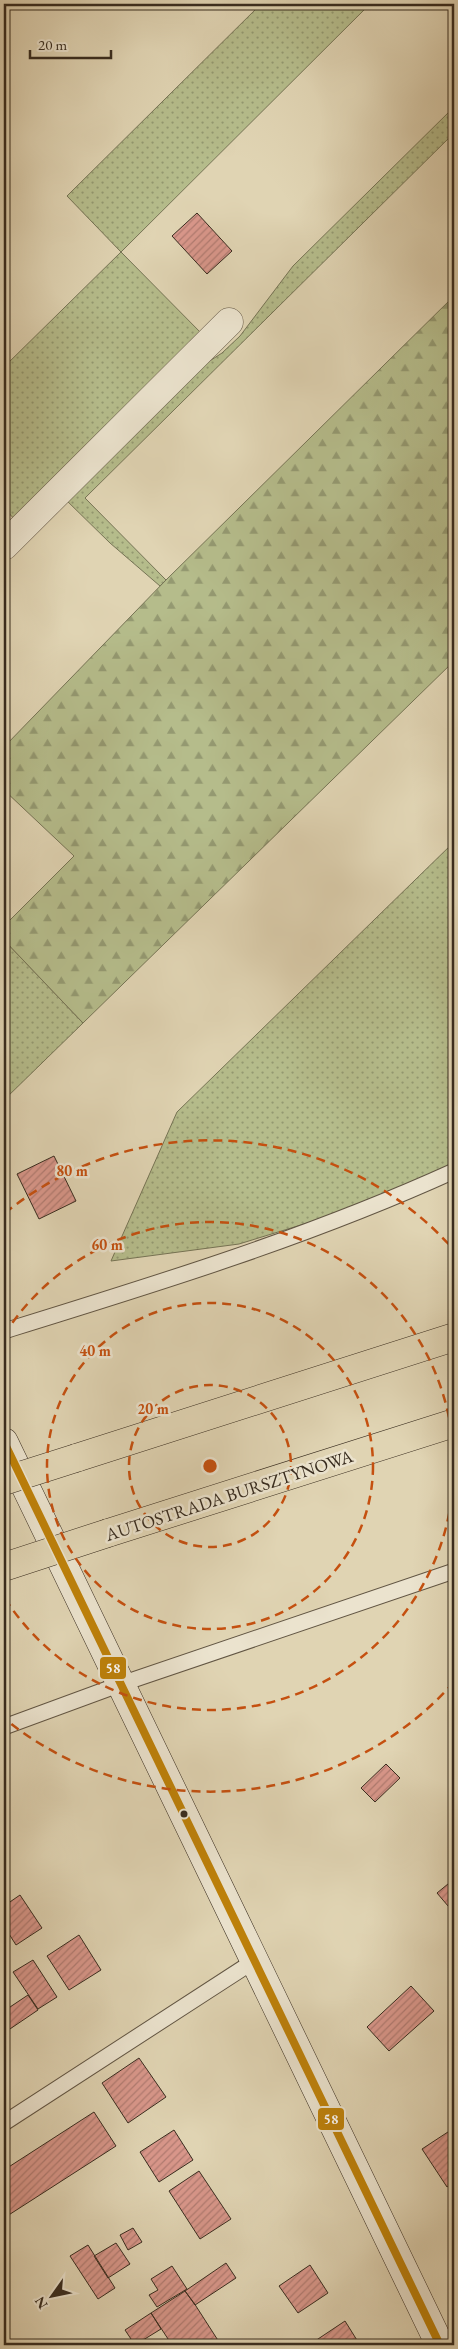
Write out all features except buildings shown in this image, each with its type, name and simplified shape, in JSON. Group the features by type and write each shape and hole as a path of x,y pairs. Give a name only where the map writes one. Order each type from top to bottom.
{"highway":[{"path":"4,1481 454,1337"},
{"name":"AUTOSTRADA BURSZTYNOWA","path":"4,1567 454,1423"}],"main road":[{"path":"4,546 229,322"},
{"path":"4,1442 440,2345"}],"lane":[{"path":"4,1332 100,1302 332,1222 454,1171"},
{"path":"4,1728 121,1684 454,1571"},
{"path":"4,2123 254,1961"}],"green space":[{"path":"261,4 370,4 121,252 67,196"},
{"path":"454,107 454,133 85,498 166,580 160,586 110,543 63,497 185,377 222,353 240,336 293,266"},
{"path":"121,252 204,336 18,523 4,508 4,367"},
{"path":"454,296 454,661 83,1023 4,940 4,926 74,856 4,790 4,747 166,580"},
{"path":"454,842 454,1178 239,1244 111,1261 177,1112"},
{"path":"4,940 83,1023 4,1100"}],"transit line":[{"name":"58","path":"4,1442 440,2345"}]}
